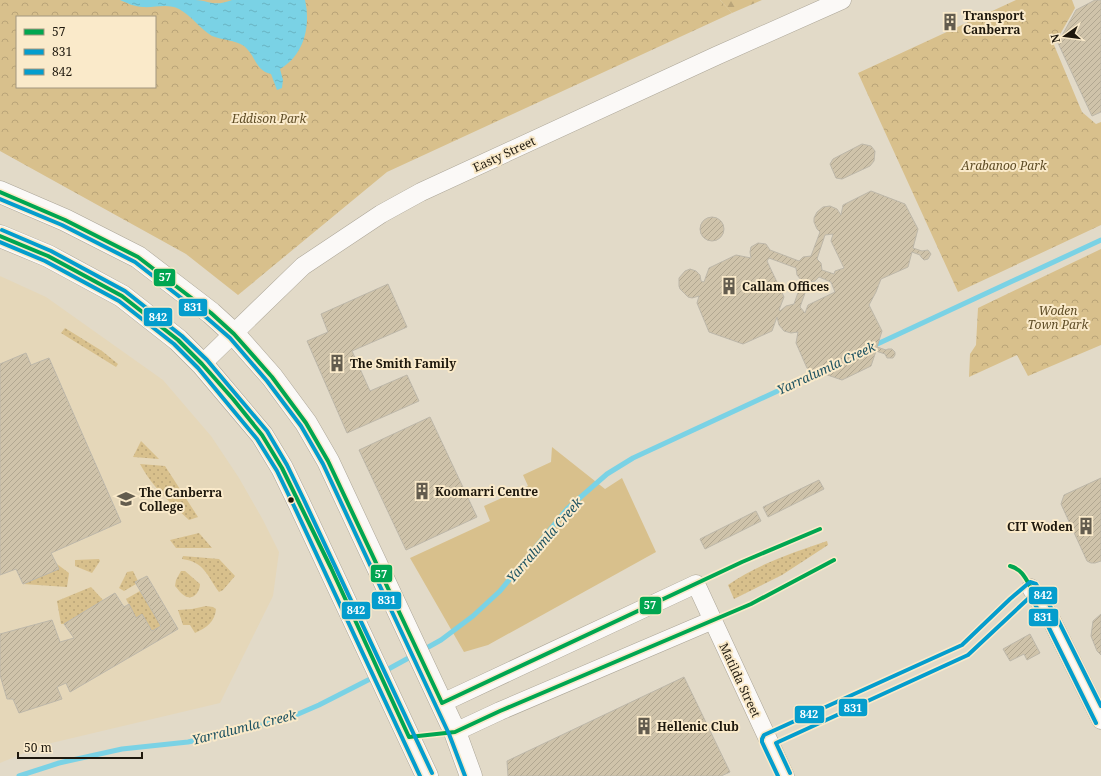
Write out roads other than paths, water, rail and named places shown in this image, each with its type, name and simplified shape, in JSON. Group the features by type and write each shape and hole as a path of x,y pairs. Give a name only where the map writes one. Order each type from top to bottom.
{"main road":[{"path":"0,192 65,220 138,257 183,290 234,334 272,377 306,423 328,461 456,732 471,776"},
{"path":"0,236 48,256 122,296 178,340 202,364 262,435 282,468 331,568 427,776"}],"street":[{"name":"Easty Street","path":"202,364 303,266 381,214 421,192 716,56 842,0"},
{"name":"Matilda Street","path":"442,703 696,584 785,776"},
{"path":"1031,588 1050,617 1101,720"},
{"path":"456,732 500,711 713,620"}],"water":[{"path":"120,0 195,0 221,3 232,0 305,0 307,10 306,30 304,39 295,56 280,69 283,80 282,88 277,90 271,74 259,66 244,46 237,42 212,36 188,15 175,7 140,7"}],"waterway":[{"name":"Yarralumla Creek","path":"873,346 1101,240"},
{"name":"Yarralumla Creek","path":"423,650 441,640 473,616 500,591 567,509 607,474 633,458 823,370"},
{"name":"Yarralumla Creek","path":"383,672 414,655"},
{"name":"Yarralumla Creek","path":"19,776 59,763 122,749 188,742 289,718 319,705 374,677"}],"place":[{"name":"Transport Canberra","path":"950,22"},
{"name":"Callam Offices","path":"729,286"},
{"name":"The Smith Family","path":"337,363"},
{"name":"Koomarri Centre","path":"422,491"},
{"name":"The Canberra College","path":"126,499"},
{"name":"CIT Woden","path":"1086,526"},
{"name":"Hellenic Club","path":"644,726"}],"park label":[{"name":"Eddison Park","path":"269,118"},
{"name":"Arabanoo Park","path":"1004,165"},
{"name":"Woden Town Park","path":"1058,317"}]}
